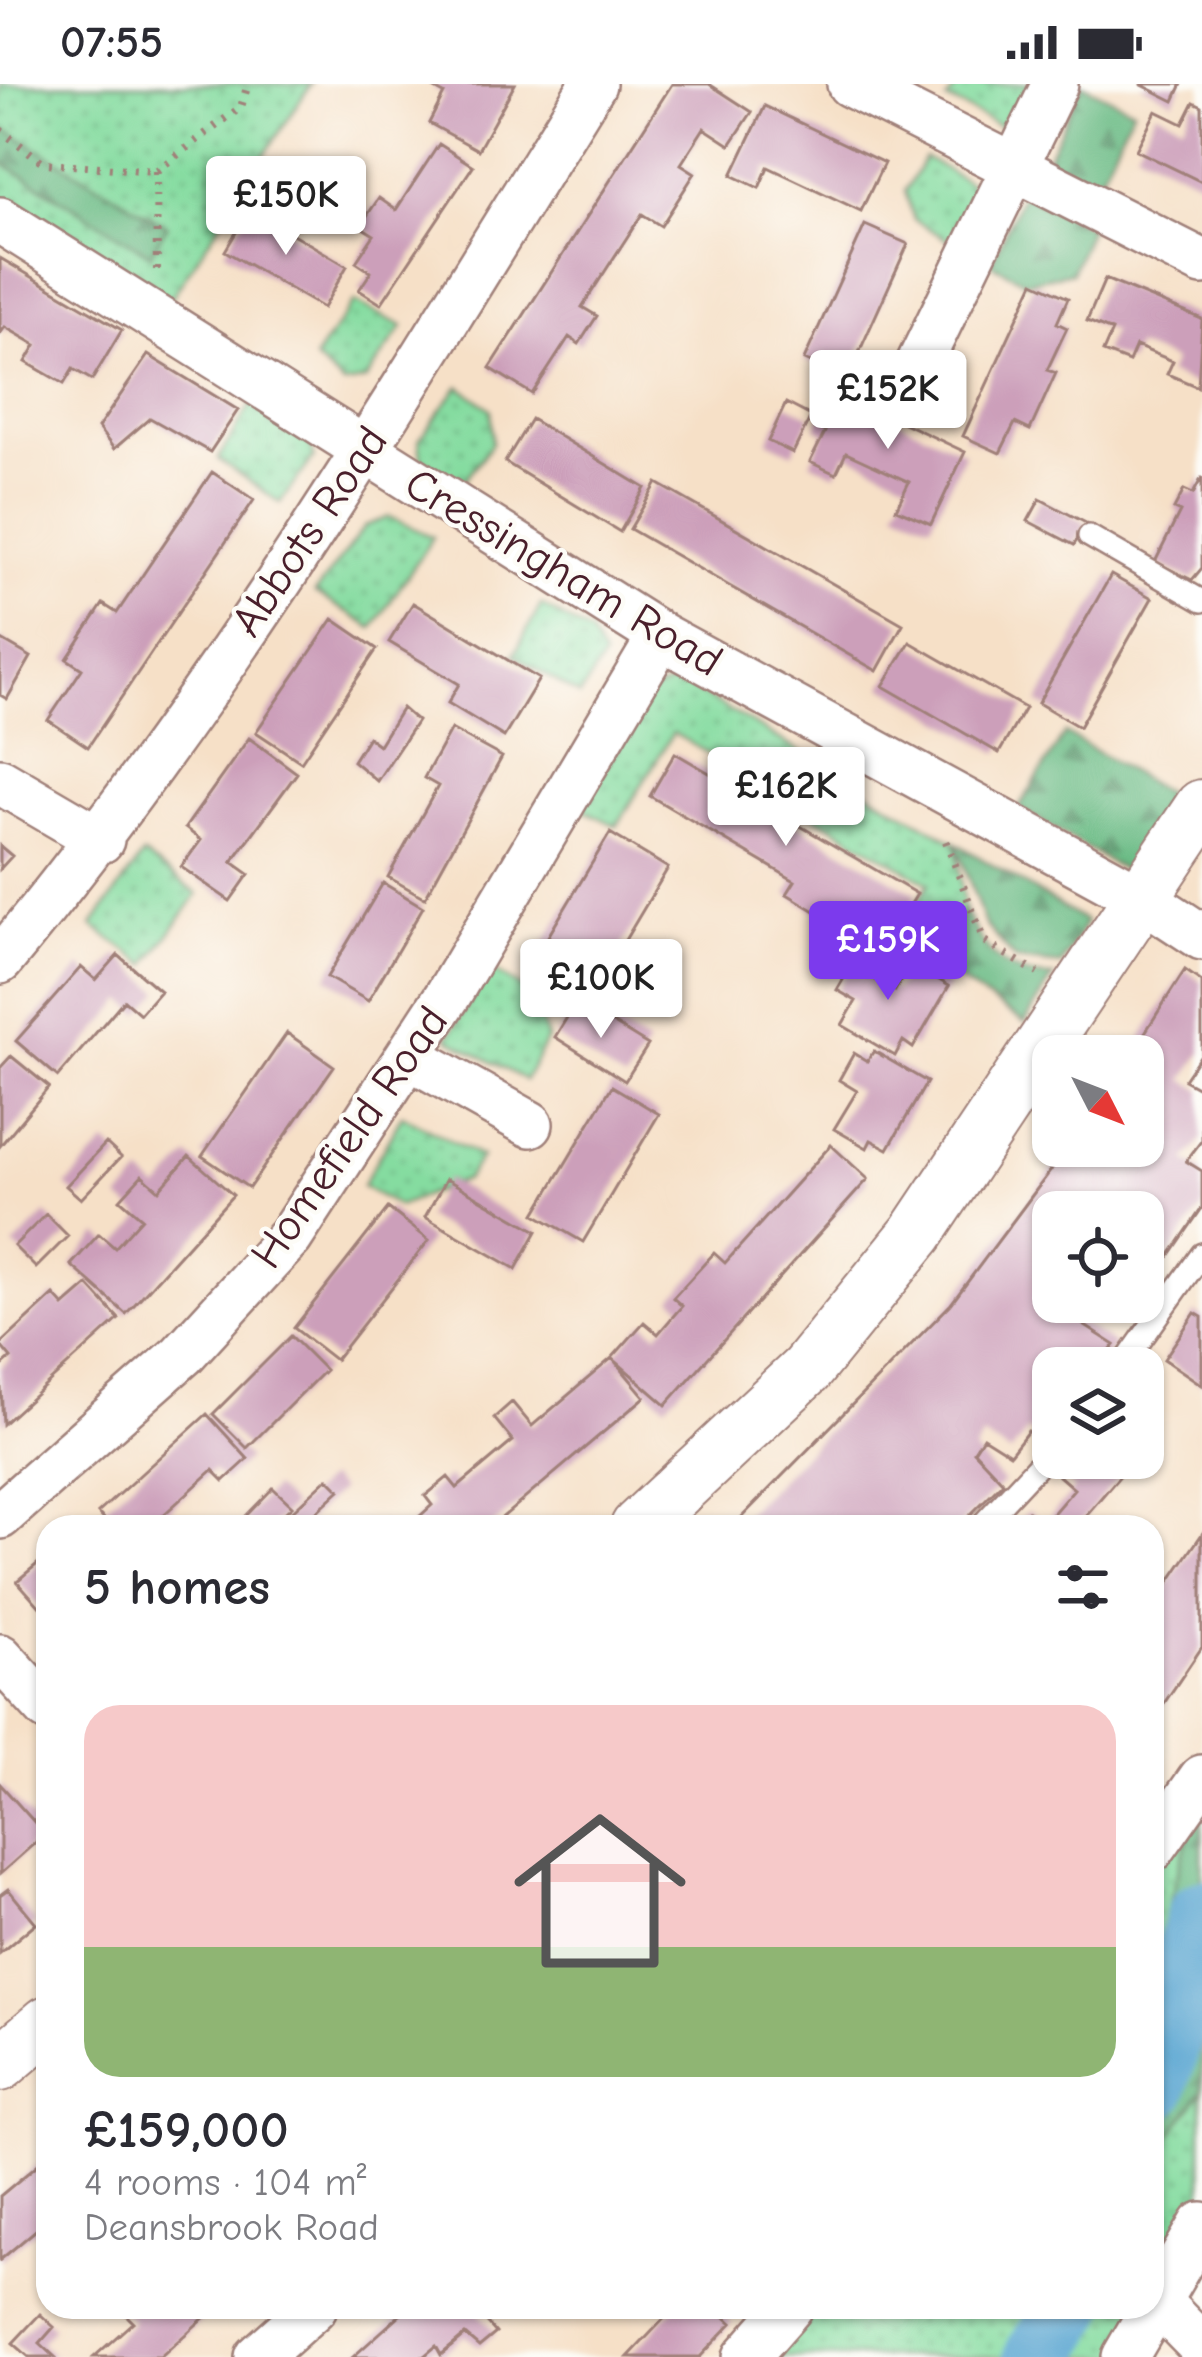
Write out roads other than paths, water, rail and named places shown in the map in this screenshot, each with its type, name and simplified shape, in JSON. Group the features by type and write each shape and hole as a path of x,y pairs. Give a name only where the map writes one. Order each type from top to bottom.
{"street":[{"name":"Abbots Road","path":"0,961 100,840 365,450 593,84"},
{"path":"850,84 1202,262"},
{"path":"918,366 1055,84"},
{"name":"Cressingham Road","path":"0,220 662,636 1144,899 1202,937"},
{"name":"Homefield Road","path":"0,1516 182,1355 290,1237 409,1056 662,636"},
{"path":"0,781 100,840"},
{"path":"651,1515 806,1370 917,1232 1202,807"},
{"path":"409,1056 530,1124"},
{"path":"0,1657 36,1695"},
{"path":"1164,1832 1202,1778"},
{"path":"0,2065 36,2034"},
{"path":"1164,2283 1202,2224"},
{"path":"1164,2308 1202,2347"},
{"path":"258,2357 301,2319"},
{"path":"746,2357 779,2319"},
{"path":"1125,2357 1144,2319"}],"lane":[{"path":"1089,536 1202,601"},
{"path":"1136,1347 1202,1254"},
{"path":"991,1515 1032,1471"}],"waterway":[{"path":"1164,2045 1202,1916"},
{"path":"1040,2357 1064,2319"}]}
